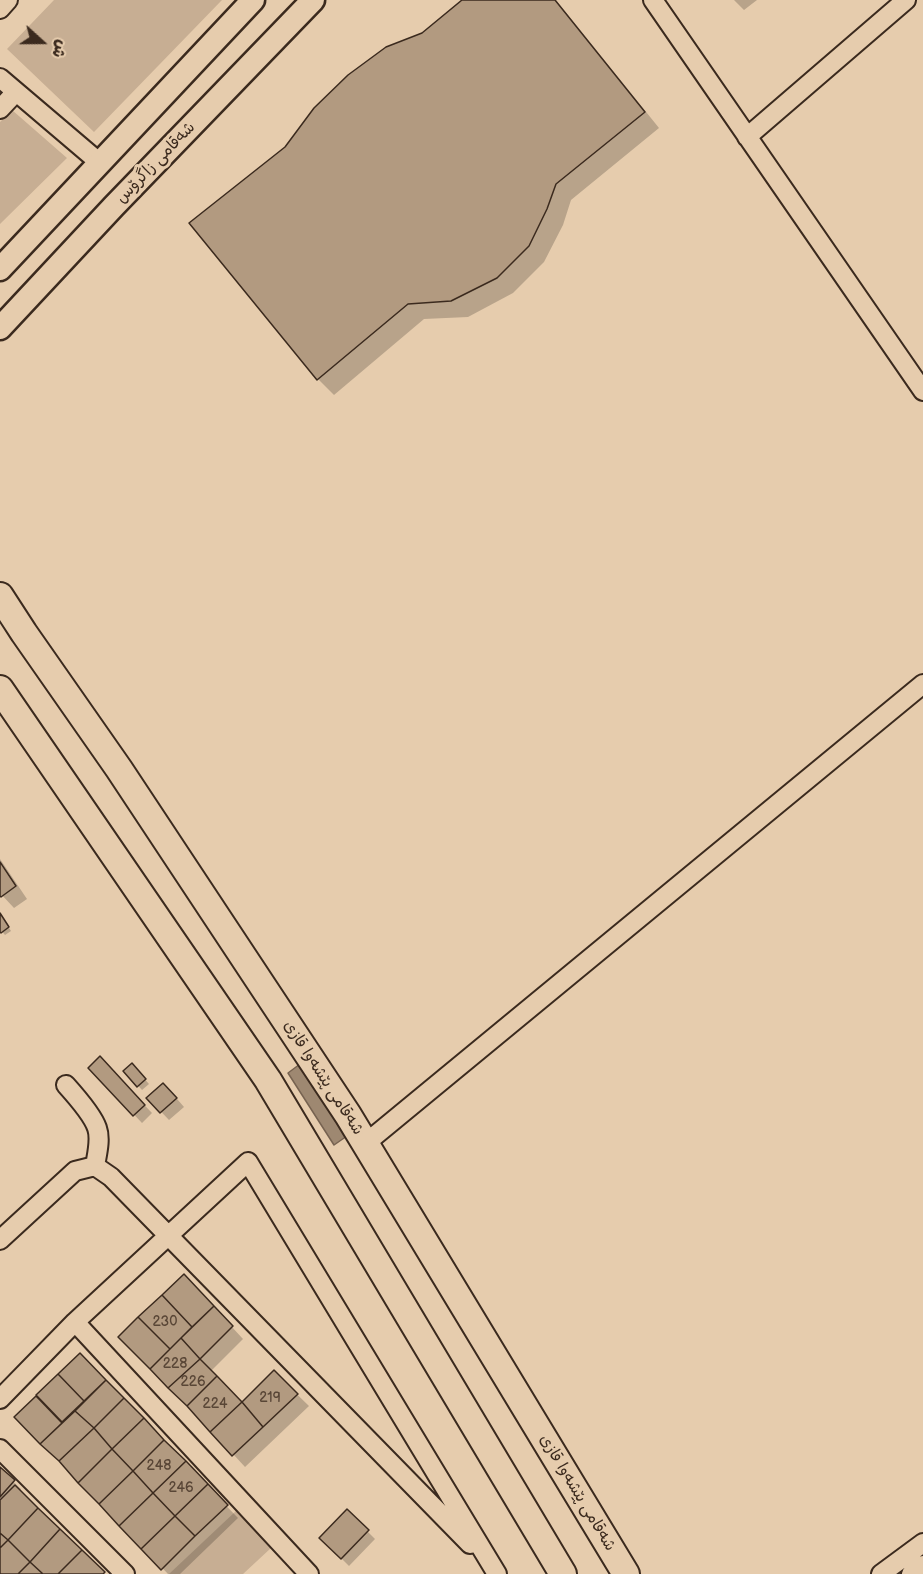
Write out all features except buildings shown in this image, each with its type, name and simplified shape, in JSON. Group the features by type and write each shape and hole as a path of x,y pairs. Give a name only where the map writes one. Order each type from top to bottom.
{"highway":[{"name":"شەقامی پێشەوا قازی","path":"0,596 119,768 366,1143 626,1574"},
{"path":"0,689 268,1080 563,1574"}],"main road":[{"path":"0,269 253,0"},
{"name":"شەقامی زاگرۆس","path":"0,328 114,206 314,0"}],"street":[{"path":"0,9 8,0"},
{"path":"653,0 923,391"},
{"path":"747,137 906,0"},
{"path":"0,78 100,163"},
{"path":"0,109 16,92"},
{"path":"366,1143 923,684"},
{"path":"66,1085 98,1128 99,1145 95,1166"},
{"path":"0,1399 75,1322 248,1162 495,1571"},
{"path":"95,1166 111,1177 495,1571"},
{"path":"0,1240 75,1172 95,1166"},
{"path":"75,1322 309,1574"},
{"path":"0,1449 125,1574"},
{"path":"881,1574 923,1543"},
{"path":"911,1574 923,1565"}],"shaded area":[{"path":"54,0 222,0 94,132 7,49"},
{"path":"12,110 67,158 0,224 0,122"},
{"path":"300,1064 347,1136 334,1145 288,1073"},
{"path":"237,1510 271,1548 243,1574 169,1574"}]}
